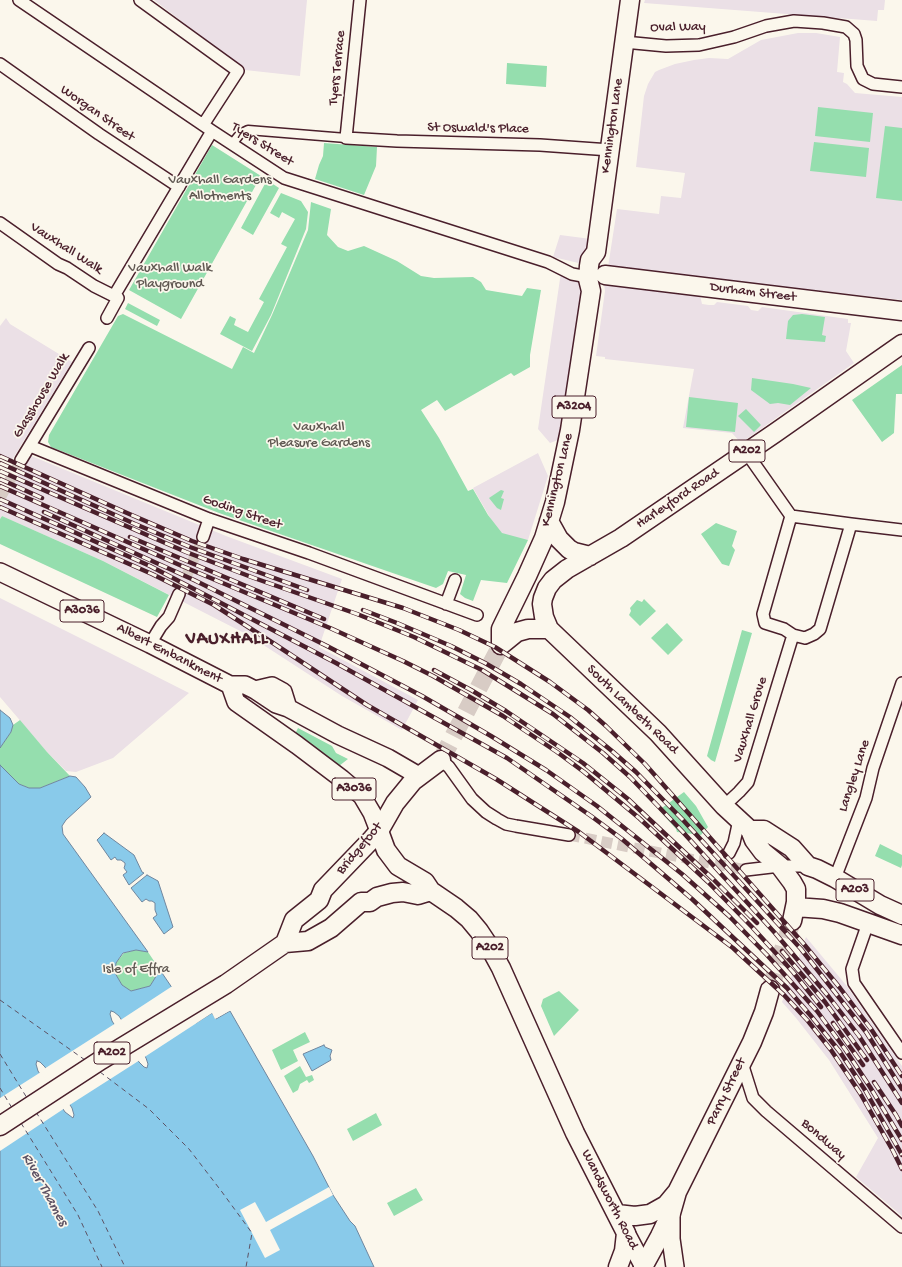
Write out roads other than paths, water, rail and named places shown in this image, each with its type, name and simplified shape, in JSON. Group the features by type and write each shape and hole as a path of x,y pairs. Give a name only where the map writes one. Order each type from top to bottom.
{"highway":[{"name":"Kennington Lane","path":"549,629 528,629 517,632 501,645 501,629 533,564 549,521 555,502 570,430 589,279 600,265 596,252 630,0"},
{"name":"Durham Street","path":"589,279 902,312"},
{"name":"Harleyford Road","path":"549,629 544,618 542,604 547,588 559,574 621,538 902,344"},
{"path":"549,521 559,539 566,547 574,552 590,556"},
{"name":"South Lambeth Road","path":"549,629 653,728 724,806 745,825 759,847 780,866 796,889 793,914 823,909 840,913 902,935"},
{"name":"Bridgefoot","path":"285,943 294,920 319,900 323,890 359,854 379,831 398,799 419,776 441,760"},
{"name":"A203","path":"745,825 764,830 792,848 808,866 835,878 880,905 902,915"},
{"name":"A202","path":"0,1126 101,1060 226,984 285,943 308,941 330,928 361,902 370,902 377,897 392,893 403,892 418,895 431,891 425,882 404,871 392,860 386,850 379,831"},
{"name":"Wandsworth Road","path":"431,891 469,919 489,946 501,968 575,1134 626,1233"},
{"name":"Parry Street","path":"643,1267 656,1245 671,1213 677,1192 759,1026 770,990"},
{"name":"Parry Street","path":"617,1214 635,1216 650,1214 666,1205 677,1192"},
{"path":"618,1267 624,1251 626,1233"}],"main road":[{"name":"Albert Embankment","path":"0,572 150,644 230,685 245,685 255,690 272,686 283,692 288,708 338,735 388,758 419,776"},
{"name":"Albert Embankment","path":"230,685 236,702 293,741 362,796 372,813 379,831"},
{"path":"671,1213 671,1239 675,1267"},
{"name":"Wandsworth Road","path":"626,1233 643,1267"}],"street":[{"name":"Tyers Street","path":"19,0 208,128 287,179 548,262 589,279"},
{"path":"107,318 116,297 179,187 238,71 140,0"},
{"name":"Tyers Terrace","path":"346,138 360,0"},
{"name":"Oval Way","path":"624,42 666,46 699,45 734,37 766,26 794,22 823,23 846,27 854,34 856,40 857,66 863,79 873,84 902,87"},
{"name":"Worgan Street","path":"0,64 99,134 179,187"},
{"path":"232,144 240,134 248,130 346,138"},
{"name":"St Oswald's Place","path":"346,138 402,142 540,145 610,150"},
{"name":"Vauxhall Walk","path":"0,223 58,264 68,268 94,286 116,297"},
{"name":"Glasshouse Walk","path":"21,460 89,348"},
{"name":"Goding Street","path":"30,446 209,519 309,553 477,615"},
{"path":"746,452 791,516 902,530"},
{"path":"791,516 763,614 765,623 784,629 793,635 805,638 814,634 820,629 851,524"},
{"path":"202,537 209,519"},
{"path":"446,604 455,580"},
{"path":"150,644 161,626 170,616 179,594"},
{"name":"Vauxhall Grove","path":"724,806 748,782 793,635"},
{"name":"Langley Lane","path":"835,878 866,798 873,768 902,683"},
{"path":"441,760 449,767 467,793 486,812 506,824 569,835"},
{"path":"729,853 745,825"},
{"path":"746,870 780,866 808,866"},
{"path":"868,923 852,970 854,983 902,1053"},
{"name":"Bondway","path":"742,1063 753,1098 766,1111 902,1228"}],"water":[{"path":"0,710 10,718 13,725 11,732 0,748"},
{"name":"River Thames","path":"0,765 19,784 29,788 40,788 70,776 76,777 85,787 91,797 66,820 62,826 63,834 148,952 136,950 123,953 116,963 115,973 122,985 131,991 150,986 160,970 196,1023 212,1013 216,1019 230,1011 313,1156 333,1195 355,1226 374,1267 0,1267","holes":["111,1011 119,1016 146,1058 148,1064 147,1068 139,1062 112,1021 110,1014","37,1061 45,1067 72,1108 74,1115 73,1118 65,1112 38,1071 36,1064"]},
{"path":"104,833 134,855 142,872 144,873 129,885 123,875 127,872 124,868 125,863 121,860 117,860 115,857 111,860 97,840"},
{"path":"147,875 158,881 173,927 164,934 153,918 157,915 155,903 146,899 142,902 131,888"},
{"path":"324,1045 332,1050 330,1056 331,1060 312,1071 303,1054"}],"tunnel":[{"path":"0,498 21,460"},
{"path":"179,594 203,537"},
{"path":"441,760 501,645"},
{"path":"569,835 746,870"},
{"path":"770,990 792,921"}],"railway":[{"path":"0,456 192,541 243,559 403,608 459,630 495,647 550,682 588,710 645,764 803,943 871,1029 902,1076"},
{"path":"0,463 135,524 190,547 307,590"},
{"path":"0,471 186,552 254,578 357,614 414,637 482,670 553,714 603,753 630,777 681,830 775,933 829,997 859,1036 902,1103"},
{"path":"0,479 42,498"},
{"path":"0,486 403,661 433,676 503,716 584,772 639,818 708,882 752,927 793,972 821,1007"},
{"path":"0,499 150,566 336,663 507,758 591,816 622,839 692,899 787,988 840,1052 865,1090 902,1155"},
{"path":"0,507 152,574 214,605 367,705 496,779 579,832 733,948 784,995 808,1021 831,1050 860,1093 902,1169"},
{"path":"44,512 194,580 327,646 422,696 546,770 597,806 682,874 729,916 767,955 817,1011 845,1049 902,1140"},
{"path":"130,537 324,619"},
{"path":"363,610 451,646 485,663 521,684 570,717 636,772 683,820 801,949 866,1032 902,1089"},
{"path":"434,670 506,711 583,763 628,799 713,879 757,923"},
{"path":"782,951 825,1002 867,1060"},
{"path":"833,1023 863,1065"},
{"path":"874,1082 902,1126"}],"district":[{"name":"VAUXHALL","path":"227,640"}],"park label":[{"name":"Vauxhall Gardens Allotments","path":"220,190"},
{"name":"Vauxhall Walk Playground","path":"170,278"},
{"name":"Vauxhall Pleasure Gardens","path":"319,436"},
{"name":"Isle of Effra","path":"136,970"}]}
